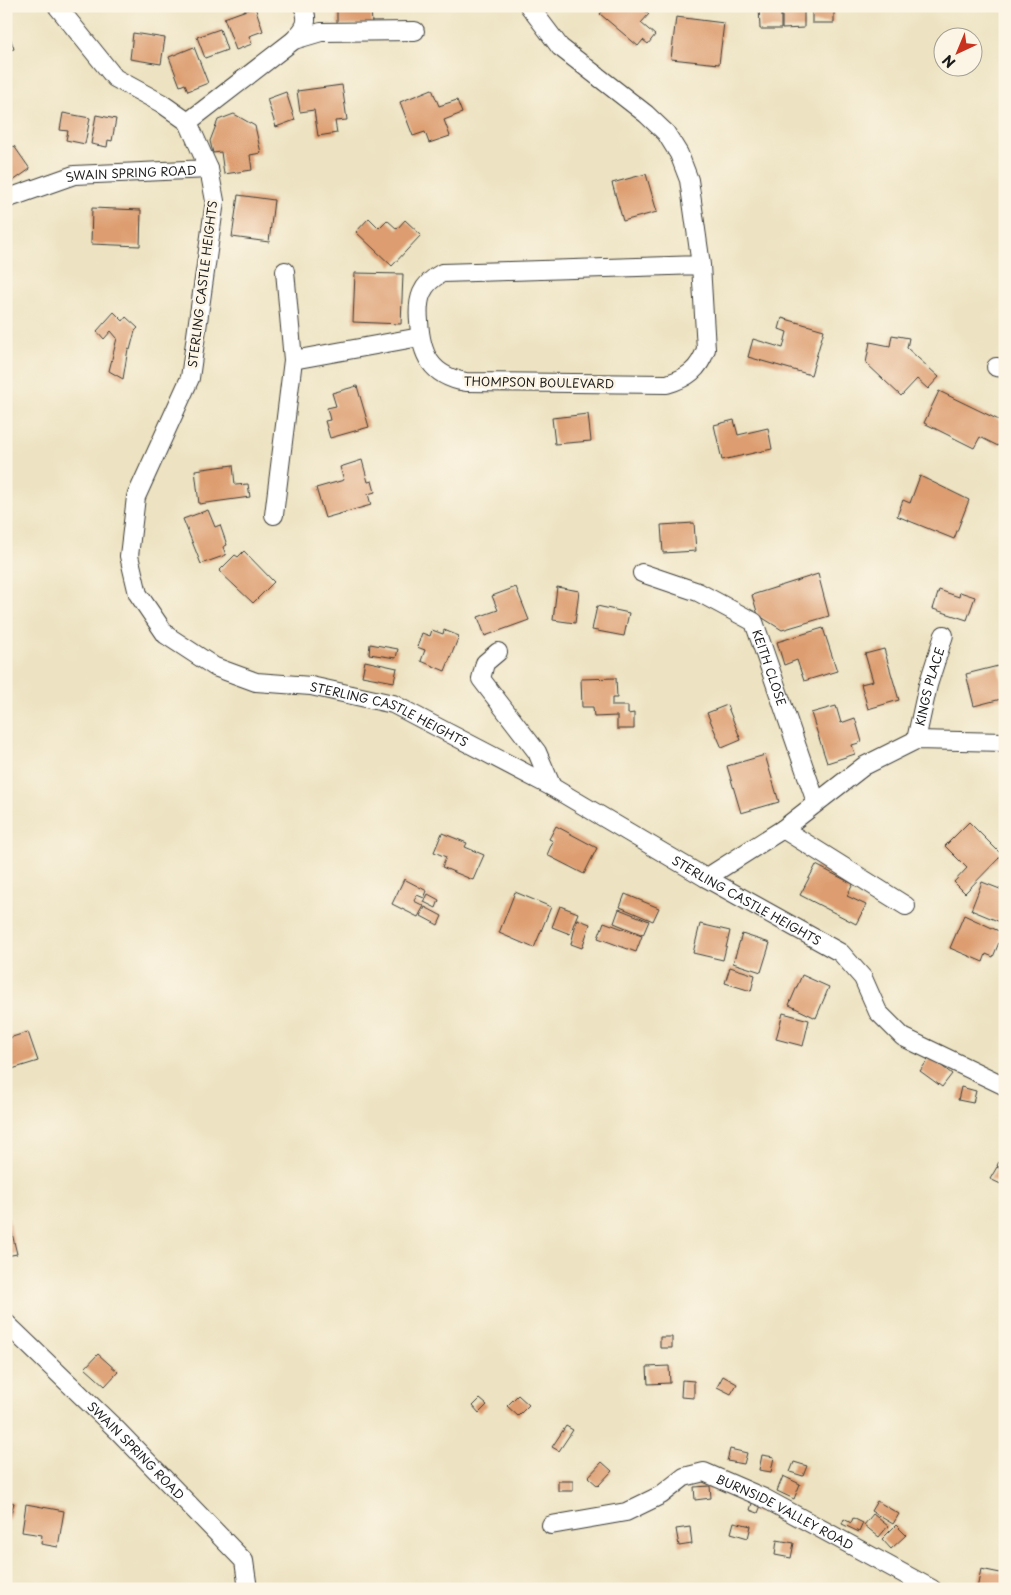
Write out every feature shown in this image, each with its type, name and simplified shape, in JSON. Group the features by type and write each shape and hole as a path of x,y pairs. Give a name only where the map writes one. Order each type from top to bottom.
{"street":[{"path":"57,6 115,78 188,122 294,40 304,28 307,20 303,6"},
{"name":"THOMPSON BOULEVARD","path":"529,6 560,47 646,114 666,133 679,154 689,180 701,265 706,349 695,371 682,380 667,384 466,382 453,380 442,374 426,357 420,337 418,307 420,296 425,285 442,273 701,265"},
{"path":"294,40 321,32 415,31"},
{"name":"SWAIN SPRING ROAD","path":"6,199 74,175 209,169 188,122"},
{"name":"STERLING CASTLE HEIGHTS","path":"209,169 215,201 190,378 136,498 129,556 138,594 166,635 215,667 256,682 311,686 393,704 552,787 706,878 841,953 863,978 878,1012 903,1037 1005,1086"},
{"path":"274,515 293,360 285,271"},
{"path":"293,360 420,337"},
{"name":"KEITH CLOSE","path":"642,573 698,592 754,622 816,802"},
{"name":"KINGS PLACE","path":"916,740 928,686 944,635"},
{"path":"498,652 486,663 481,679 537,752 552,787"},
{"path":"706,878 783,829 864,766 916,740 1005,742"},
{"path":"783,829 906,906"},
{"name":"SWAIN SPRING ROAD","path":"6,1323 118,1431 244,1561 248,1589"},
{"name":"BURNSIDE VALLEY ROAD","path":"551,1525 626,1512 661,1495 684,1477 704,1472 764,1498 932,1589"}],"building":[{"path":"337,6 371,6 372,24 337,25"},
{"path":"607,6 640,6 649,14 641,23 655,35 648,44 643,40 638,46 600,14"},
{"path":"759,6 781,6 781,29 760,29"},
{"path":"782,6 804,6 804,28 782,29"},
{"path":"812,6 834,6 834,23 812,23"},
{"path":"255,7 263,31 249,36 252,44 236,50 224,18"},
{"path":"676,17 724,23 719,64 671,59"},
{"path":"220,29 227,50 205,58 197,37"},
{"path":"133,33 165,38 161,64 130,59"},
{"path":"10,37 14,49 6,51 6,38"},
{"path":"194,47 208,83 188,91 185,84 180,86 169,57"},
{"path":"342,85 347,120 335,121 337,133 318,136 314,110 300,112 297,91"},
{"path":"432,89 439,106 457,100 462,113 444,120 450,136 429,143 425,132 413,136 400,102"},
{"path":"286,92 295,120 276,127 267,99"},
{"path":"63,113 90,118 85,144 66,140 68,131 60,130"},
{"path":"234,114 255,126 261,153 250,155 252,170 224,174 221,152 213,153 210,141 218,120"},
{"path":"96,115 116,119 112,141 108,140 107,147 91,144"},
{"path":"14,146 30,169 6,186 6,151"},
{"path":"646,174 657,212 623,221 612,183"},
{"path":"238,195 274,200 269,242 232,237"},
{"path":"92,208 141,210 140,246 91,244"},
{"path":"369,218 379,228 387,220 397,229 405,220 421,235 392,266 356,232"},
{"path":"355,273 403,274 401,324 353,322"},
{"path":"114,312 123,321 126,317 138,328 135,331 130,350 128,349 123,379 109,371 117,338 111,331 104,339 97,331"},
{"path":"782,318 824,330 811,375 748,357 753,339 783,348 787,332 779,329"},
{"path":"892,335 909,338 907,348 939,377 928,389 917,379 901,396 866,363 870,342 890,346"},
{"path":"357,386 369,427 330,438 325,421 330,420 327,408 336,406 332,393"},
{"path":"939,391 1005,423 1005,431 998,446 980,437 974,448 924,423"},
{"path":"588,414 591,441 555,444 552,418"},
{"path":"734,420 738,435 768,428 772,449 722,460 714,425"},
{"path":"362,460 368,482 372,481 375,492 368,494 371,505 325,518 316,488 344,480 340,467"},
{"path":"233,465 235,485 248,484 250,497 199,504 195,470"},
{"path":"920,476 969,500 954,539 897,516 903,500 910,503"},
{"path":"208,510 215,527 220,525 227,545 223,547 226,555 201,564 183,519"},
{"path":"694,523 696,551 663,553 661,525"},
{"path":"244,551 274,582 253,603 219,571 235,555 238,557"},
{"path":"818,574 829,616 782,630 758,615 752,595"},
{"path":"516,587 529,620 485,636 478,617 498,610 492,596"},
{"path":"557,587 579,591 575,623 553,620"},
{"path":"939,590 959,597 960,592 975,597 967,620 933,609"},
{"path":"597,606 629,613 624,636 592,630"},
{"path":"823,628 837,671 804,681 797,660 784,665 777,642"},
{"path":"432,630 443,634 444,630 459,636 445,671 421,661 425,650 417,647 422,633 430,636"},
{"path":"370,644 398,649 396,658 369,654"},
{"path":"884,649 899,700 868,709 861,684 873,681 865,654"},
{"path":"365,661 397,668 394,682 362,676"},
{"path":"998,666 1005,698 974,706 966,674"},
{"path":"616,678 617,698 612,698 612,706 628,706 628,714 634,713 634,729 617,729 617,716 594,717 593,707 582,707 581,679"},
{"path":"727,705 741,740 722,748 707,713"},
{"path":"836,706 841,723 855,718 862,742 852,745 855,754 827,763 811,713"},
{"path":"765,755 779,802 741,813 727,766"},
{"path":"969,822 1002,855 965,893 954,882 967,868 945,846"},
{"path":"556,826 597,848 584,874 547,855 553,841 549,839"},
{"path":"442,833 467,843 465,847 484,855 473,880 442,867 446,857 434,852"},
{"path":"816,865 853,884 847,896 866,905 856,924 800,895"},
{"path":"404,879 427,891 424,898 417,895 414,901 424,906 418,917 392,904"},
{"path":"982,882 1005,891 1005,924 971,910"},
{"path":"515,892 551,907 534,948 499,933"},
{"path":"428,894 439,900 436,908 424,902"},
{"path":"625,894 659,908 653,921 620,907"},
{"path":"560,906 578,913 570,934 552,927"},
{"path":"425,907 442,916 438,925 421,916"},
{"path":"619,909 649,921 643,935 614,923"},
{"path":"964,915 1003,933 993,957 986,954 983,962 950,948"},
{"path":"577,919 590,924 582,948 571,944"},
{"path":"604,922 642,936 636,952 598,938"},
{"path":"700,924 730,931 723,960 693,953"},
{"path":"742,934 770,943 761,972 733,963"},
{"path":"730,967 755,975 751,991 725,983"},
{"path":"802,975 829,987 816,1018 789,1005"},
{"path":"783,1013 809,1020 803,1046 776,1039"},
{"path":"28,1032 38,1061 12,1069 6,1052 6,1039"},
{"path":"930,1057 952,1074 942,1087 920,1071"},
{"path":"961,1087 976,1091 973,1103 958,1100"},
{"path":"1002,1155 1005,1156 1005,1169 997,1166"},
{"path":"997,1167 1005,1171 1005,1186 990,1179"},
{"path":"6,1217 8,1217 17,1254 6,1256"},
{"path":"660,1337 672,1337 672,1348 660,1348"},
{"path":"98,1354 118,1372 105,1386 85,1368"},
{"path":"669,1366 670,1383 648,1384 647,1367"},
{"path":"723,1376 737,1384 731,1394 717,1387"},
{"path":"682,1380 694,1381 694,1398 681,1397"},
{"path":"518,1395 529,1405 518,1416 507,1406"},
{"path":"480,1399 487,1405 479,1413 473,1406"},
{"path":"566,1426 573,1430 559,1451 552,1447"},
{"path":"730,1449 747,1453 744,1464 727,1461"},
{"path":"762,1455 774,1457 771,1472 759,1470"},
{"path":"602,1462 612,1471 598,1486 588,1477"},
{"path":"794,1462 807,1466 803,1476 790,1472"},
{"path":"783,1476 800,1484 794,1499 777,1491"},
{"path":"558,1481 573,1481 573,1491 558,1491"},
{"path":"710,1486 711,1498 695,1500 694,1487"},
{"path":"753,1500 762,1503 758,1513 750,1510"},
{"path":"6,1501 14,1503 7,1525 6,1525"},
{"path":"877,1501 899,1514 893,1524 871,1511"},
{"path":"26,1504 64,1511 58,1547 41,1544 42,1535 22,1532"},
{"path":"873,1514 888,1526 879,1537 864,1525"},
{"path":"853,1518 863,1523 859,1532 842,1524 844,1519 851,1523"},
{"path":"734,1522 751,1526 748,1538 731,1533"},
{"path":"896,1525 906,1535 891,1549 882,1539"},
{"path":"690,1527 692,1544 679,1546 676,1529"},
{"path":"777,1540 794,1543 791,1558 775,1555"},
{"path":"981,1569 1005,1574 1005,1589 977,1589"}]}
